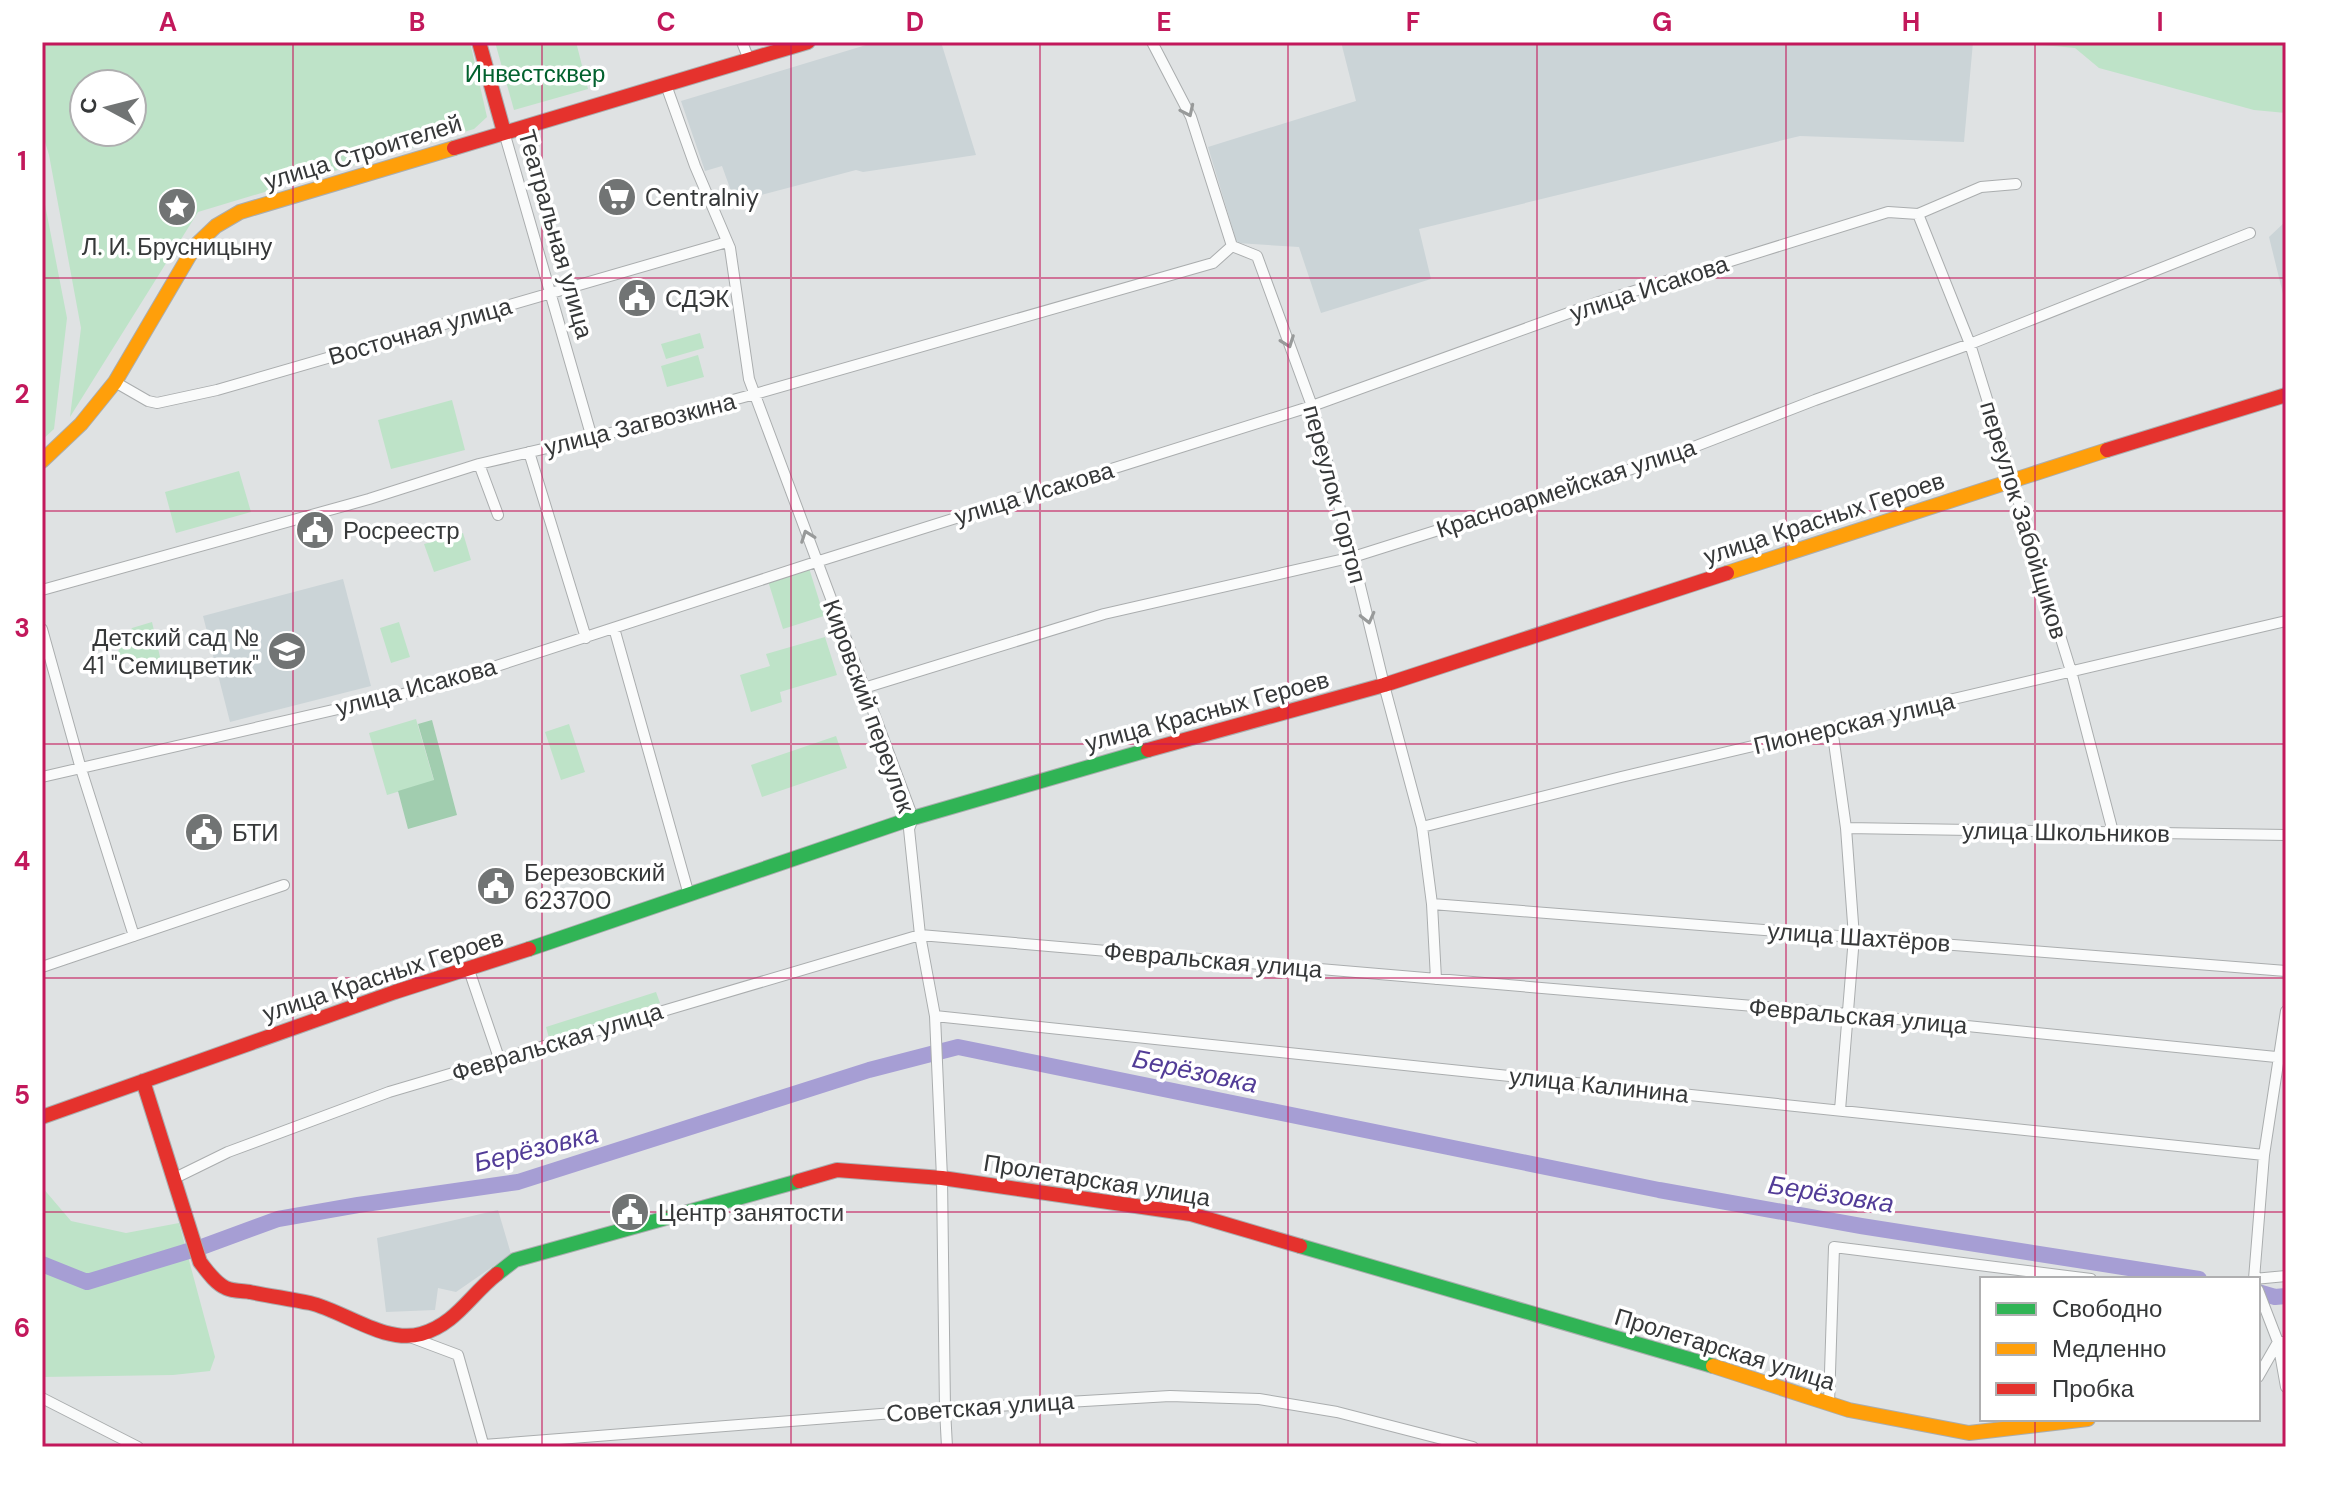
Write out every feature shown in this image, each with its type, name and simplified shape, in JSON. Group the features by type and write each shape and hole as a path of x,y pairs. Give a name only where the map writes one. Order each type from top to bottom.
{"main road":[{"name":"Театральная улица","path":"479,42 504,132"},
{"name":"улица Строителей","path":"42,461 81,424 115,382 195,246 211,227 224,219 254,207 808,42"},
{"name":"улица Красных Героев","path":"42,1117 395,992 469,970 913,818 1384,685 2011,480 2286,395"},
{"path":"143,1081 200,1262 210,1275 226,1288 314,1304 375,1329 404,1335"},
{"name":"Пролетарская улица","path":"404,1335 418,1335 454,1318 486,1283 515,1260 837,1170 942,1178 1191,1214 1703,1363 1849,1410 1969,1433 2071,1421"}],"street":[{"path":"742,42 749,60"},
{"path":"1152,42 1191,117 1232,246"},
{"name":"Кировский переулок","path":"666,85 727,242 749,379 913,818 909,829 920,935 935,1016 942,1178 947,1447"},
{"name":"Театральная улица","path":"504,132 592,438"},
{"name":"улица Исакова","path":"42,777 429,688 1312,406 1599,302 1888,212 1918,214 1981,187 2016,184"},
{"name":"переулок Забойщиков","path":"1918,214 1970,344 2071,671 2113,832"},
{"name":"Красноармейская улица","path":"864,688 1104,614 1353,557 1660,460 1970,344 2250,233"},
{"name":"Восточная улица","path":"115,382 148,401 164,403 727,242"},
{"name":"улица Загвозкина","path":"42,590 369,499 479,464 592,438 755,394 1213,263 1232,246"},
{"name":"переулок Гортоп","path":"1232,246 1257,256 1312,406 1422,827 1432,904 1436,979"},
{"path":"529,452 586,638"},
{"path":"479,464 498,515"},
{"name":"Пионерская улица","path":"1422,827 1621,777 2286,621"},
{"path":"614,628 689,895"},
{"path":"42,629 81,769 134,936"},
{"path":"1832,728 1846,828 1854,937 1840,1110"},
{"name":"улица Школьников","path":"1846,828 2286,835"},
{"path":"42,967 284,885"},
{"name":"улица Шахтёров","path":"1432,904 2286,971"},
{"name":"Февральская улица","path":"177,1185 228,1152 389,1092 920,935 1848,1014 2282,1058"},
{"path":"469,970 499,1058"},
{"path":"2254,1277 2264,1155 2282,1058 2286,1011"},
{"name":"улица Калинина","path":"935,1016 2264,1155"},
{"path":"1829,1404 1834,1247 2075,1277"},
{"path":"2260,1278 2286,1276"},
{"path":"2260,1294 2282,1342 2286,1387"},
{"path":"404,1335 458,1355 484,1446"},
{"path":"2260,1374 2282,1342"},
{"name":"Советская улица","path":"484,1446 945,1409 1170,1396 1259,1399 1337,1412 1473,1447"},
{"path":"42,1398 138,1447"}],"shaded area":[{"path":"876,42 941,42 976,155 863,172 856,170 735,202 722,166 705,171 681,101"},
{"path":"1341,42 1973,42 1964,142 1800,136 1419,229 1431,279 1321,313 1299,247 1237,243 1208,147 1356,101"},
{"path":"2286,221 2286,306 2269,237"},
{"name":"Детский сад № 41 \"Семицветик\"","path":"343,579 371,686 230,722 203,616"},
{"path":"498,1210 511,1254 456,1292 438,1288 435,1310 386,1312 377,1238"}],"green space":[{"path":"42,42 470,42 487,117 474,129 198,212 70,417 81,328 42,132"},
{"name":"Инвестсквер","path":"495,42 576,42 588,89 514,110"},
{"path":"2009,42 2286,42 2286,113 2254,110 2099,68 2075,48"},
{"path":"42,189 67,318 54,429 42,440"},
{"path":"700,333 704,348 666,359 661,344"},
{"path":"698,355 704,377 667,387 661,366"},
{"path":"452,400 465,450 391,469 378,420"},
{"path":"239,471 251,512 176,533 165,492"},
{"path":"463,533 471,560 434,572 424,544"},
{"path":"809,568 824,616 783,629 768,581"},
{"path":"152,622 163,670 116,655 132,628"},
{"path":"399,622 410,657 391,663 380,628"},
{"path":"825,637 837,675 780,692 782,702 751,712 740,675 770,666 766,654"},
{"path":"416,719 434,781 387,795 369,733"},
{"path":"432,720 457,815 408,829 398,791 434,780 418,724"},
{"path":"569,724 585,772 561,780 545,732"},
{"path":"836,736 847,768 762,797 751,765"},
{"path":"656,992 660,1003 549,1038 546,1027"},
{"path":"42,1187 71,1221 126,1233 179,1223 215,1357 210,1371 173,1375 42,1377"}],"waterway":[{"name":"Берёзовка","path":"199,1248 278,1219 518,1182 869,1070 958,1047 1659,1190 1861,1226 2186,1277"},
{"name":"Берёзовка","path":"42,1264 87,1282 195,1249"},
{"name":"Берёзовка","path":"2260,1293 2275,1297 2286,1296"}],"traffic: fast":[{"path":"529,949 913,818 1148,750"},
{"path":"497,1274 515,1260 799,1181"},
{"path":"1300,1246 1713,1366"}],"traffic: slow":[{"path":"42,461 81,424 115,382 195,246 216,226 240,212 454,148"},
{"path":"1727,573 2107,450"},
{"path":"1713,1366 1849,1410 1969,1433 2071,1421"}],"traffic: jam":[{"path":"479,42 504,132"},
{"path":"454,148 808,42"},
{"path":"2107,450 2286,395"},
{"path":"1148,750 1384,685 1727,573"},
{"path":"42,1117 395,992 529,949"},
{"path":"143,1081 200,1262 226,1288 310,1303 379,1331 407,1336 421,1334 444,1323 497,1274"},
{"path":"799,1181 837,1170 942,1178 1191,1214 1300,1246"}],"place":[{"name":"Centralniy","path":"617,197"},
{"name":"Л. И. Брусницыну","path":"177,207"},
{"name":"СДЭК","path":"637,298"},
{"name":"Росреестр","path":"315,530"},
{"name":"Детский сад № 41 \"Семицветик\"","path":"287,651"},
{"name":"БТИ","path":"204,832"},
{"name":"Березовский 623700","path":"496,886"},
{"name":"Центр занятости","path":"630,1212"}]}
